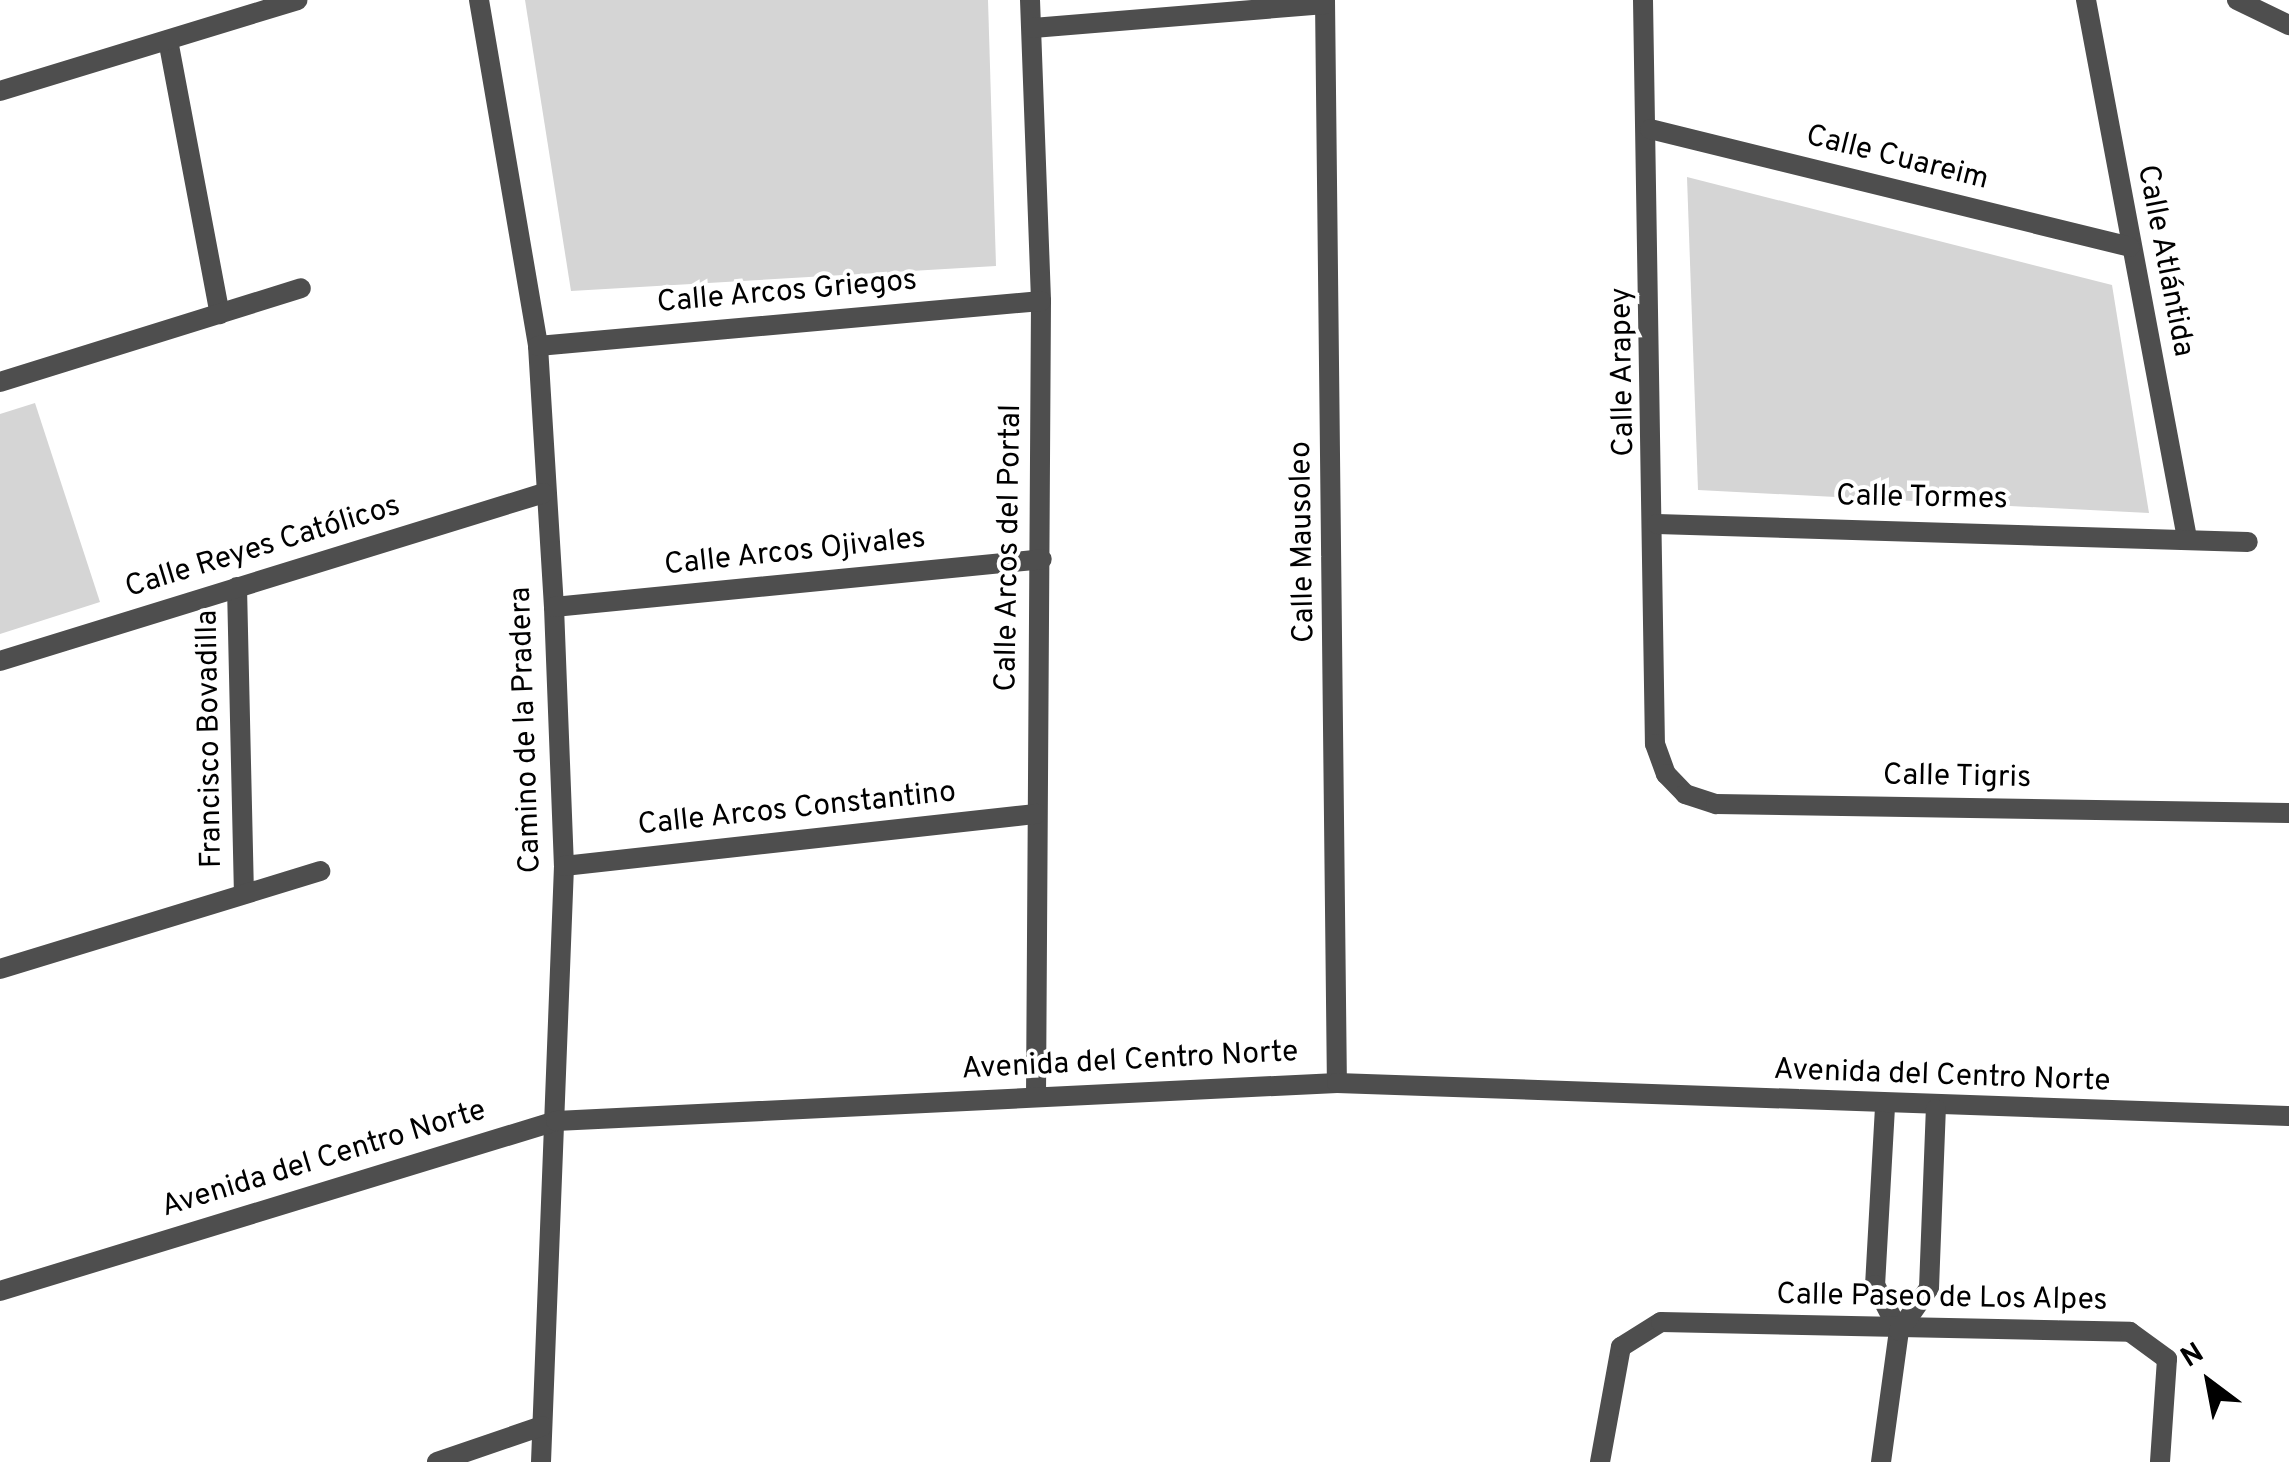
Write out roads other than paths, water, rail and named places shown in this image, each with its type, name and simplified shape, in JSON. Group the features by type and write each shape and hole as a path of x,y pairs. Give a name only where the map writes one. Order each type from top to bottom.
{"street":[{"path":"0,91 297,0"},
{"name":"Camino de la Pradera","path":"479,0 538,346 544,493 554,606 564,866 542,1462"},
{"name":"Calle Arcos del Portal","path":"1030,0 1041,300 1036,1096"},
{"name":"Calle Arapey","path":"1643,0 1650,130 1657,524 1655,744"},
{"name":"Calle Atlántida","path":"2086,0 2186,534"},
{"path":"2237,0 2289,25"},
{"path":"1033,28 1325,2"},
{"name":"Calle Mausoleo","path":"1325,2 1337,1083"},
{"path":"168,40 220,314"},
{"name":"Calle Cuareim","path":"1650,130 2130,246"},
{"path":"0,382 301,288"},
{"name":"Calle Arcos Griegos","path":"538,346 1041,300"},
{"name":"Calle Reyes Católicos","path":"0,661 544,493"},
{"name":"Calle Tormes","path":"1657,524 2186,534 2248,542"},
{"name":"Calle Arcos Ojivales","path":"554,606 1042,559"},
{"name":"Francisco Bovadilla","path":"237,587 244,889"},
{"name":"Calle Tigris","path":"1655,744 1686,794 1716,804 2289,813"},
{"name":"Calle Arcos Constantino","path":"564,866 1036,814"},
{"path":"0,969 244,889 320,871"},
{"name":"Avenida del Centro Norte","path":"0,1291 556,1121 1337,1083 1936,1109 2289,1116"},
{"path":"1884,1107 1874,1286 1899,1331"},
{"path":"1881,1462 1899,1331 1930,1288 1936,1109"},
{"name":"Calle Paseo de Los Alpes","path":"1600,1462 1620,1347 1662,1322 1899,1331 2130,1332 2154,1341 2171,1384 2160,1462"},
{"path":"437,1462 542,1426"}]}
